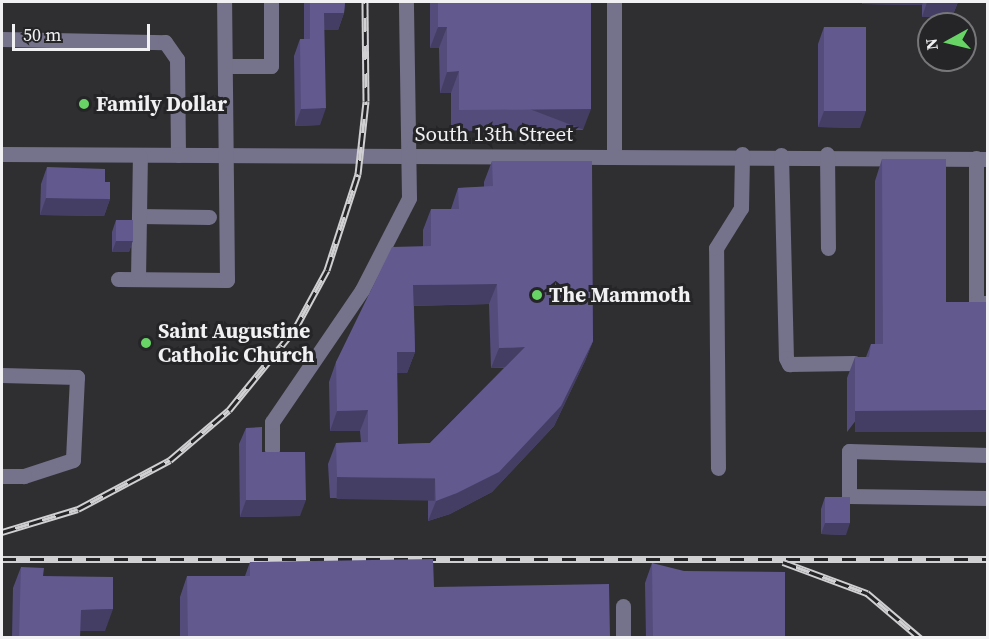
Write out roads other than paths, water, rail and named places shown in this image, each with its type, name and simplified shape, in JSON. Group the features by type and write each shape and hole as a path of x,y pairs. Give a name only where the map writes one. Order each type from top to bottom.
{"street":[{"path":"118,279 226,280 225,2"},
{"path":"225,66 271,66 271,2"},
{"path":"272,450 272,422 362,290 409,198 406,2"},
{"path":"614,2 614,154"},
{"path":"2,39 165,42 177,59 178,155"},
{"name":"South 13th Street","path":"2,154 140,156 827,154 982,159"},
{"path":"718,468 716,248 741,208 741,154"},
{"path":"781,154 786,358 789,364 854,363"},
{"path":"827,154 828,249"},
{"path":"138,279 140,156"},
{"path":"982,159 976,303 987,303"},
{"path":"139,216 209,217"},
{"path":"2,375 77,377 73,460 24,476 2,476"},
{"path":"987,455 849,451 849,496 987,498"},
{"path":"623,606 623,638"}],"railway":[{"path":"2,532 78,509 170,460 229,410 295,329 327,270 358,174 366,101 365,2"},
{"path":"2,559 988,559"},
{"path":"783,562 867,593 920,638"}],"place":[{"name":"Family Dollar","path":"84,104"},
{"name":"The Mammoth","path":"537,295"},
{"name":"Saint Augustine Catholic Church","path":"146,343"}]}
